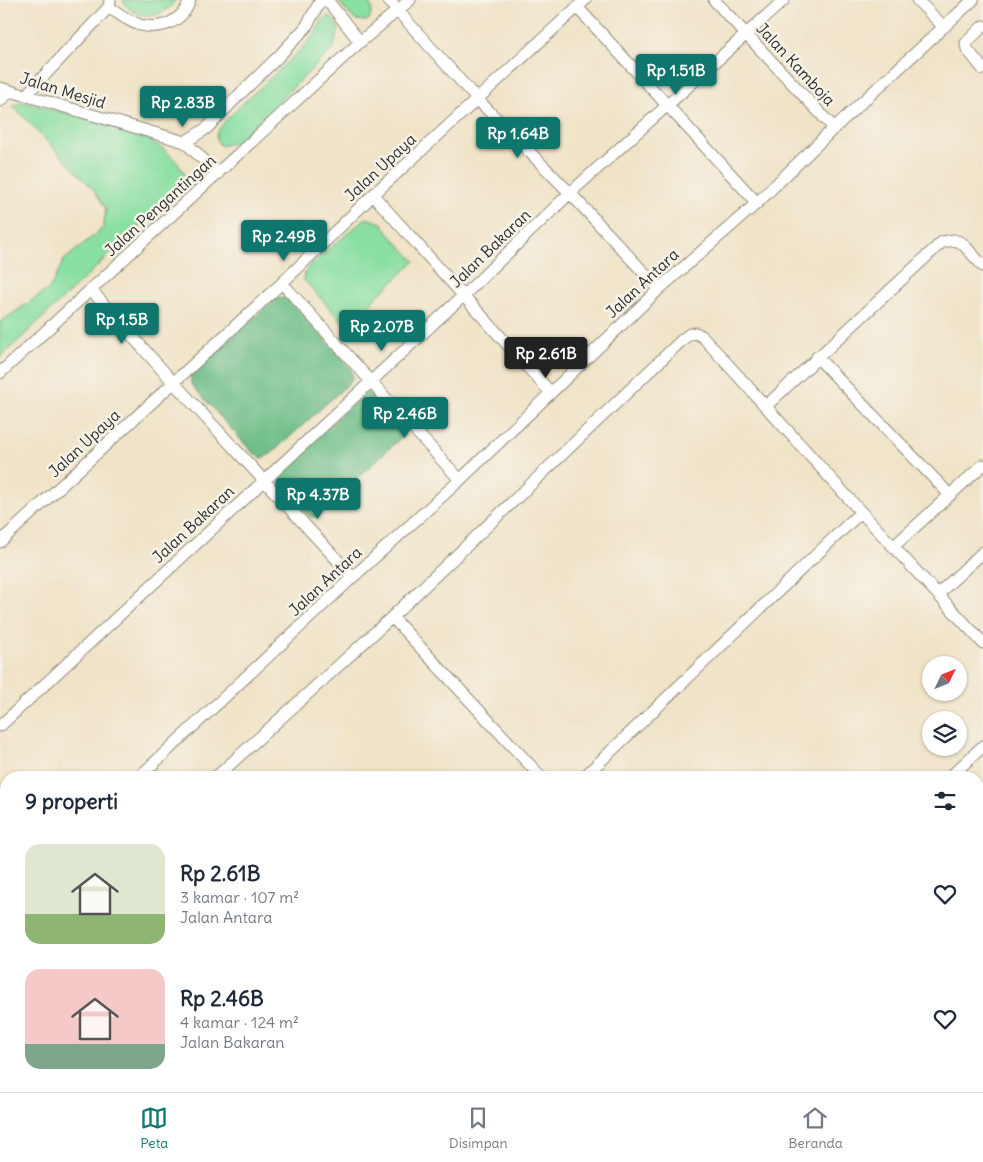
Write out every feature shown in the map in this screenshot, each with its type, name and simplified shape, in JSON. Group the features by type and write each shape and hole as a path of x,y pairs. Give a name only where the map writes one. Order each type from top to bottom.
{"street":[{"path":"26,95 110,4 139,25 156,26 169,24 180,17 190,0"},
{"path":"218,174 185,142 207,128 283,52 306,27 321,0"},
{"path":"327,0 360,42"},
{"path":"388,0 477,99 570,193 659,289"},
{"name":"Jalan Pengantingan","path":"0,374 360,42 410,0"},
{"name":"Jalan Kamboja","path":"714,0 834,128"},
{"name":"Jalan Bakaran","path":"0,726 463,296 570,193 784,0"},
{"path":"917,0 944,27"},
{"name":"Jalan Antara","path":"145,771 460,480 659,289 757,202 973,0"},
{"path":"581,4 668,106 757,202"},
{"name":"Jalan Upaya","path":"0,542 581,4"},
{"path":"983,26 966,43 966,49 983,69"},
{"path":"0,101 5,90"},
{"name":"Jalan Mesjid","path":"5,90 185,142"},
{"path":"373,195 551,393"},
{"path":"766,406 942,242 954,240 962,244 983,266"},
{"path":"282,282 460,480"},
{"path":"91,290 263,481 353,577"},
{"path":"223,771 392,617 690,334 696,333 703,337 861,512 983,643"},
{"path":"817,357 950,495"},
{"path":"894,546 983,465"},
{"path":"590,771 861,512"},
{"path":"938,594 983,552"},
{"path":"392,617 535,771"},
{"path":"956,771 983,746"}],"green space":[{"path":"123,0 175,0 170,7 163,11 156,14 141,15 127,7"},
{"path":"337,0 367,0 372,8 370,18 366,21 355,20"},
{"path":"330,16 339,29 333,49 236,142 221,146 217,142 216,136 222,125 302,48 314,35 322,21"},
{"path":"22,102 90,119 150,140 167,152 178,163 186,176 183,185 0,358 0,322 50,288 64,260 103,228 106,209 94,190 13,106"},
{"path":"366,218 382,223 388,233 415,261 346,326 304,280 304,275 309,266"},
{"path":"277,297 290,299 350,367 353,378 271,454 262,458 251,451 191,384 191,374"},
{"path":"370,392 404,431 403,436 315,517 310,517 281,484 280,474 284,467 361,396"}]}
